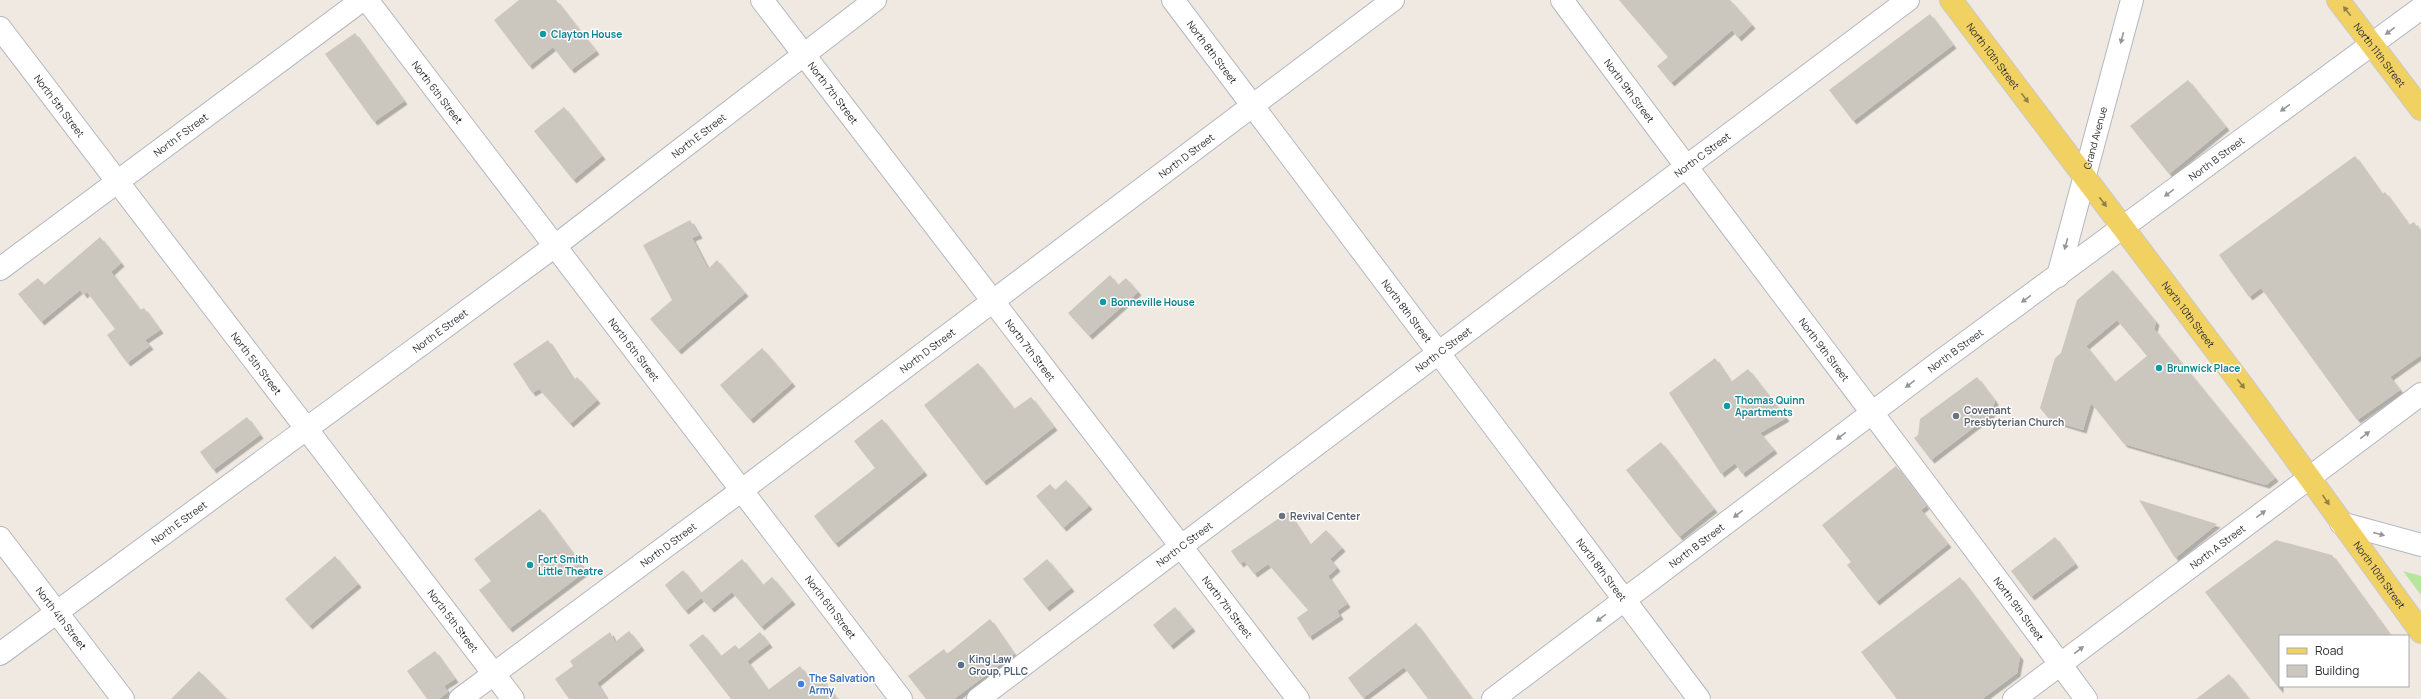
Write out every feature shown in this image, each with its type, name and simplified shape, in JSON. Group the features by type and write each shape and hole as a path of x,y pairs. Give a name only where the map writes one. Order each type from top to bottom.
{"main road":[{"name":"North 10th Street","path":"1950,0 2310,477 2341,523 2421,632"},
{"name":"North 11th Street","path":"2338,0 2421,109"}],"street":[{"name":"North F Street","path":"0,270 362,0"},
{"name":"North 6th Street","path":"367,0 901,699"},
{"name":"North 7th Street","path":"762,0 1298,699"},
{"name":"North E Street","path":"0,654 306,427 555,246 875,0"},
{"name":"North 8th Street","path":"1173,0 1699,699"},
{"name":"North D Street","path":"460,699 742,490 992,300 1393,0"},
{"name":"North 9th Street","path":"1562,0 1686,168 1872,412 2086,699"},
{"name":"North C Street","path":"978,699 1908,0"},
{"name":"Grand Avenue","path":"2058,276 2132,0"},
{"name":"North B Street","path":"1493,699 1872,412 2421,8"},
{"name":"North 5th Street","path":"0,28 513,699"},
{"name":"North A Street","path":"2014,699 2421,394"},
{"path":"2341,523 2421,545"},
{"name":"North 4th Street","path":"0,538 123,699"}],"green space":[{"path":"2403,571 2421,576 2421,595"}],"building":[{"name":"Clayton House","path":"519,0 556,0 596,51 571,70 553,47 529,66 494,20"},
{"path":"1619,0 1730,0 1752,25 1738,38 1732,30 1671,83 1657,66 1668,57"},
{"path":"1930,14 1953,45 1853,121 1829,90"},
{"path":"355,33 404,101 374,122 325,54"},
{"path":"2188,80 2226,127 2169,174 2130,126"},
{"path":"564,107 602,156 573,180 534,131"},
{"path":"2355,156 2382,194 2385,192 2409,225 2414,222 2421,232 2421,355 2390,377 2400,390 2357,420 2261,288 2249,297 2219,255"},
{"path":"690,220 699,235 692,238 708,269 717,260 745,293 678,351 650,319 672,300 643,245"},
{"path":"100,237 121,263 111,272 140,310 144,308 160,330 145,340 150,346 127,363 107,335 115,329 87,292 84,295 80,290 41,322 18,294 38,278 44,285"},
{"name":"Brunwick Place","path":"2113,270 2156,322 2154,329 2275,478 2266,485 2124,444 2091,403 2083,430 2050,420 2040,408 2055,358 2061,353 2077,300","holes":["2117,320 2147,356 2115,382 2086,346"]},
{"name":"Bonneville House","path":"1110,275 1118,285 1126,278 1138,292 1089,336 1068,313"},
{"path":"548,340 574,380 577,377 597,400 570,424 539,389 532,393 513,364"},
{"path":"762,348 792,383 750,420 720,385"},
{"name":"Thomas Quinn Apartments","path":"1715,358 1731,382 1748,369 1786,418 1760,433 1774,450 1742,474 1735,463 1721,474 1669,393"},
{"path":"978,363 1014,409 1031,397 1054,427 983,482 924,405"},
{"name":"Covenant Presbyterian Church","path":"1977,377 1995,401 1991,414 1931,460 1914,438 1918,435 1920,419"},
{"path":"247,417 260,435 213,470 200,452"},
{"path":"882,419 924,472 835,544 814,516 875,468 854,441"},
{"path":"1661,442 1714,509 1679,537 1626,470"},
{"path":"1896,466 1926,506 1921,510 1948,544 1876,602 1847,565 1851,562 1822,525"},
{"path":"1066,480 1089,506 1063,528 1036,496 1050,484 1055,490"},
{"path":"2139,500 2217,524 2175,558"},
{"name":"Fort Smith Little Theatre","path":"540,509 586,571 509,629 479,590 491,581 474,559"},
{"path":"1288,512 1310,545 1326,530 1342,548 1330,559 1337,568 1328,576 1347,604 1337,611 1340,616 1309,637 1297,618 1308,610 1268,564 1254,574 1244,561 1240,564 1231,551"},
{"path":"2055,537 2075,564 2031,597 2011,571"},
{"path":"2276,540 2332,555 2390,635 2279,635 2280,690 2205,592"},
{"path":"335,556 358,584 309,626 285,599"},
{"path":"742,559 763,585 772,577 792,601 761,627 732,592 711,609 701,598 685,611 665,585 683,570 701,593"},
{"path":"1047,559 1071,588 1046,608 1023,579"},
{"path":"1960,577 2020,657 2017,673 1982,699 1897,699 1861,652"},
{"path":"1175,607 1192,628 1170,646 1153,625"},
{"name":"King Law Group, PLLC","path":"990,619 1014,654 954,699 926,699 908,676 944,649 947,654"},
{"path":"1416,623 1472,699 1428,699 1404,667 1363,698 1348,678"},
{"path":"629,631 641,647 597,683 607,699 569,699 555,679 573,666 570,661 610,632 615,642"},
{"path":"760,632 769,644 747,661 768,690 800,666 809,679 817,672 837,699 731,699 689,645 703,634 721,656 735,645 739,649"},
{"path":"435,651 455,679 444,686 448,692 439,699 427,699 407,671"},
{"path":"199,671 227,699 171,699"},
{"path":"2229,674 2249,699 2196,699"}],"place":[{"name":"Clayton House","path":"543,34"},
{"name":"Bonneville House","path":"1103,302"},
{"name":"Brunwick Place","path":"2159,368"},
{"name":"Thomas Quinn Apartments","path":"1727,406"},
{"name":"Covenant Presbyterian Church","path":"1956,416"},
{"name":"Revival Center","path":"1282,516"},
{"name":"Fort Smith Little Theatre","path":"530,565"},
{"name":"King Law Group, PLLC","path":"961,665"},
{"name":"The Salvation Army","path":"801,684"}]}
